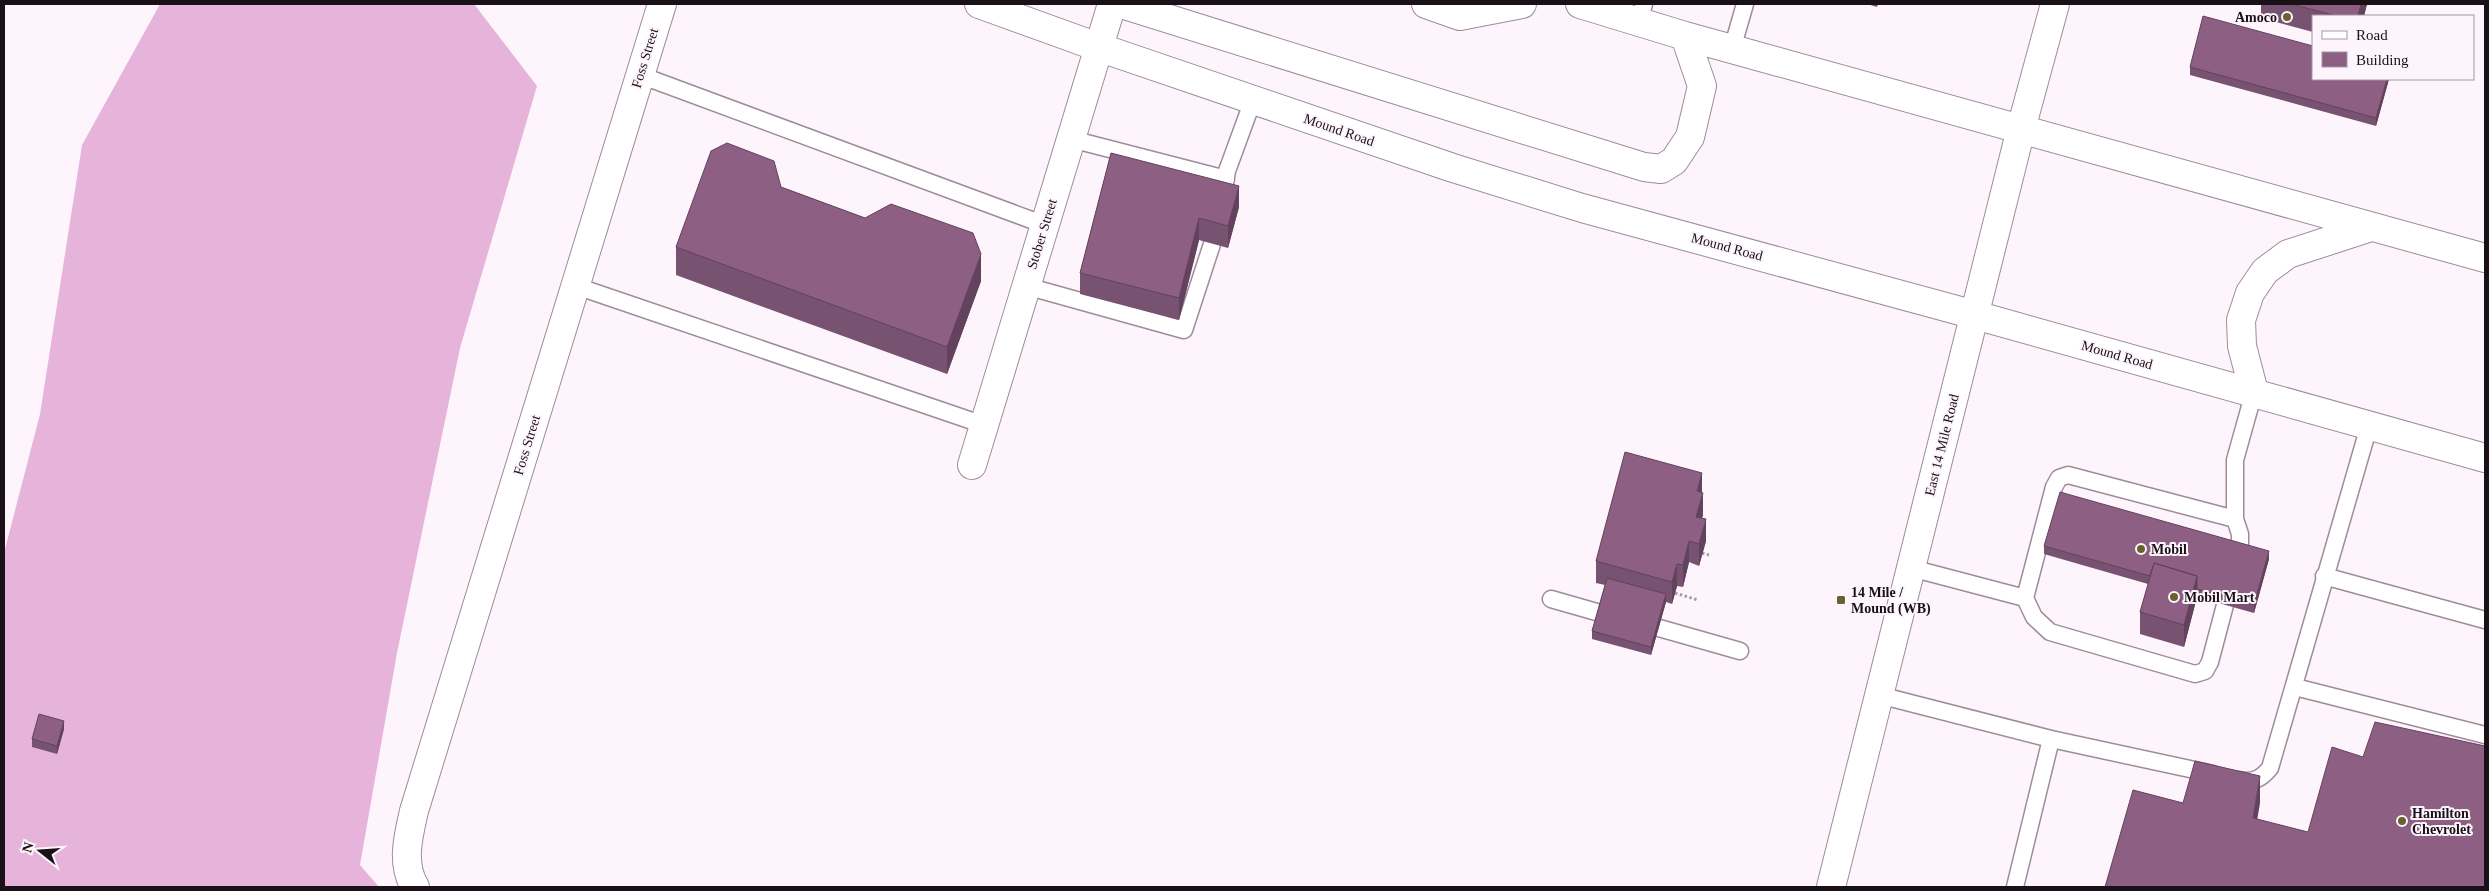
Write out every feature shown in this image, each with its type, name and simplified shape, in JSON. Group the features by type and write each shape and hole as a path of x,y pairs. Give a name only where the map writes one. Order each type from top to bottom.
{"main road":[{"name":"Foss Street","path":"415,887 406,864 407,840 414,812 662,4"},
{"name":"Mound Road","path":"979,4 1098,47 1443,165 1582,208 2254,392 2485,458"},
{"name":"Stober Street","path":"972,465 1112,4"},
{"path":"1121,4 1644,167 1661,169 1674,162 1690,137 1702,86 1685,36"},
{"path":"1426,4 1460,16 1522,4"},
{"path":"1580,4 1641,13 1685,36 2485,258"},
{"name":"East 14 Mile Road","path":"1830,887 2021,129 2055,4"},
{"path":"2254,392 2242,337 2241,320 2250,293 2265,271 2288,254 2371,227"}],"lane":[{"path":"1732,49 1744,4"},
{"path":"640,75 1045,225"},
{"path":"1223,203 1226,179 1253,100"},
{"path":"1071,139 1226,179"},
{"path":"1026,286 1184,330 1212,244"},
{"path":"576,286 984,424"},
{"path":"2240,551 2240,534 2235,519 2235,460 2254,392"},
{"path":"1879,695 2051,739 2247,782 2261,779 2270,768 2295,687 2324,576 2369,426"},
{"path":"2225,605 2210,662 2205,671 2195,674 2050,632 2034,617 2025,598 2054,487 2059,478 2068,475 2235,519"},
{"path":"1911,568 2025,598"},
{"path":"2324,576 2485,620"},
{"path":"1551,599 1600,613"},
{"path":"1659,628 1740,651"},
{"path":"2295,687 2485,735"},
{"path":"2015,887 2051,739"}],"path":[{"path":"1702,553 1709,555"},
{"path":"1675,594 1698,600"}],"shaded area":[{"path":"160,4 474,4 537,86 460,348 397,653 360,865 379,887 4,887 4,553 40,414 82,145"}],"building":[{"path":"2291,4 2361,4 2358,15 2333,15"},
{"path":"2203,16 2312,46 2312,80 2387,80 2376,118 2190,67"},
{"path":"727,143 774,161 781,187 865,218 891,204 973,233 981,254 947,347 676,247 711,151"},
{"path":"1111,153 1239,186 1228,226 1199,218 1179,298 1080,273"},
{"path":"1625,452 1702,473 1697,491 1703,493 1696,517 1706,519 1699,544 1689,541 1683,565 1677,564 1672,582 1596,561"},
{"path":"2060,492 2269,551 2254,605 2197,589 2197,576 2154,563 2150,576 2044,546"},
{"path":"2154,563 2197,576 2184,625 2140,612"},
{"path":"1607,578 1666,594 1651,647 1592,631"},
{"path":"39,714 64,721 57,746 32,739"},
{"path":"2375,722 2485,746 2485,887 2105,887 2133,790 2183,803 2195,761 2260,776 2253,818 2308,832 2332,747 2363,757"}],"place":[{"name":"Amoco","path":"2287,17"},
{"name":"Mobil","path":"2141,549"},
{"name":"Mobil Mart","path":"2174,597"},
{"name":"14 Mile / Mound (WB)","path":"1841,600"},
{"name":"Hamilton Chevrolet","path":"2402,821"}]}
